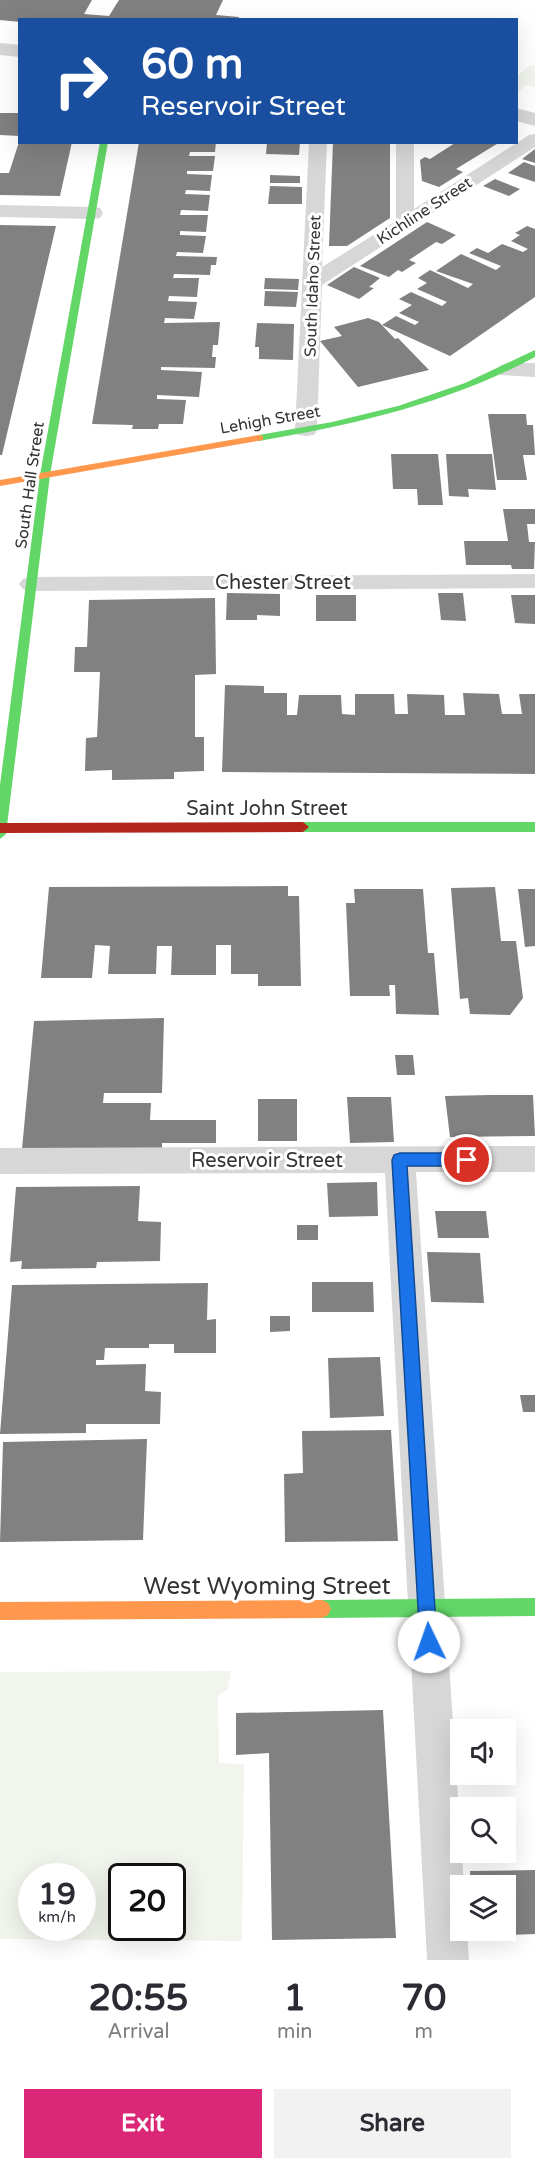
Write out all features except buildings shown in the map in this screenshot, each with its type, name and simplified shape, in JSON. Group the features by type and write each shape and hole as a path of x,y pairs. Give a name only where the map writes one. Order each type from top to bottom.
{"street":[{"path":"0,49 18,51"},
{"path":"518,115 535,120"},
{"name":"South Hall Street","path":"0,834 45,475 104,144"},
{"path":"0,211 92,213"},
{"name":"Lehigh Street","path":"0,483 306,430 423,404 509,370 535,353"},
{"path":"509,370 535,370"},
{"name":"Saint John Street","path":"0,828 535,827"},
{"name":"West Wyoming Street","path":"0,1611 535,1607"}],"lane":[{"name":"Kichline Street","path":"313,282 535,138"},
{"name":"South Idaho Street","path":"306,430 318,144"},
{"path":"405,144 405,222"},
{"name":"Chester Street","path":"32,584 535,581"},
{"path":"400,1160 448,1960"},
{"name":"Reservoir Street","path":"0,1161 535,1160"}],"shaded area":[{"path":"529,66 535,66 535,87 526,85 518,92 518,75"},
{"path":"231,1671 228,1689 218,1696 219,1763 244,1764 242,1941 186,1941 186,1863 108,1863 108,1940 96,1940 96,1863 18,1863 18,1939 0,1939 0,1672"}],"traffic: fast":[{"path":"0,834 45,475 104,144"},
{"path":"259,438 332,425 435,398 502,371 535,353"},
{"path":"303,827 535,827"},
{"path":"322,1609 535,1607"}],"traffic: slow":[{"path":"0,483 259,438"},
{"path":"0,1611 322,1609"}],"traffic: jam":[{"path":"0,828 303,827"}],"route":[{"path":"429,1642 400,1160 467,1160"}]}
